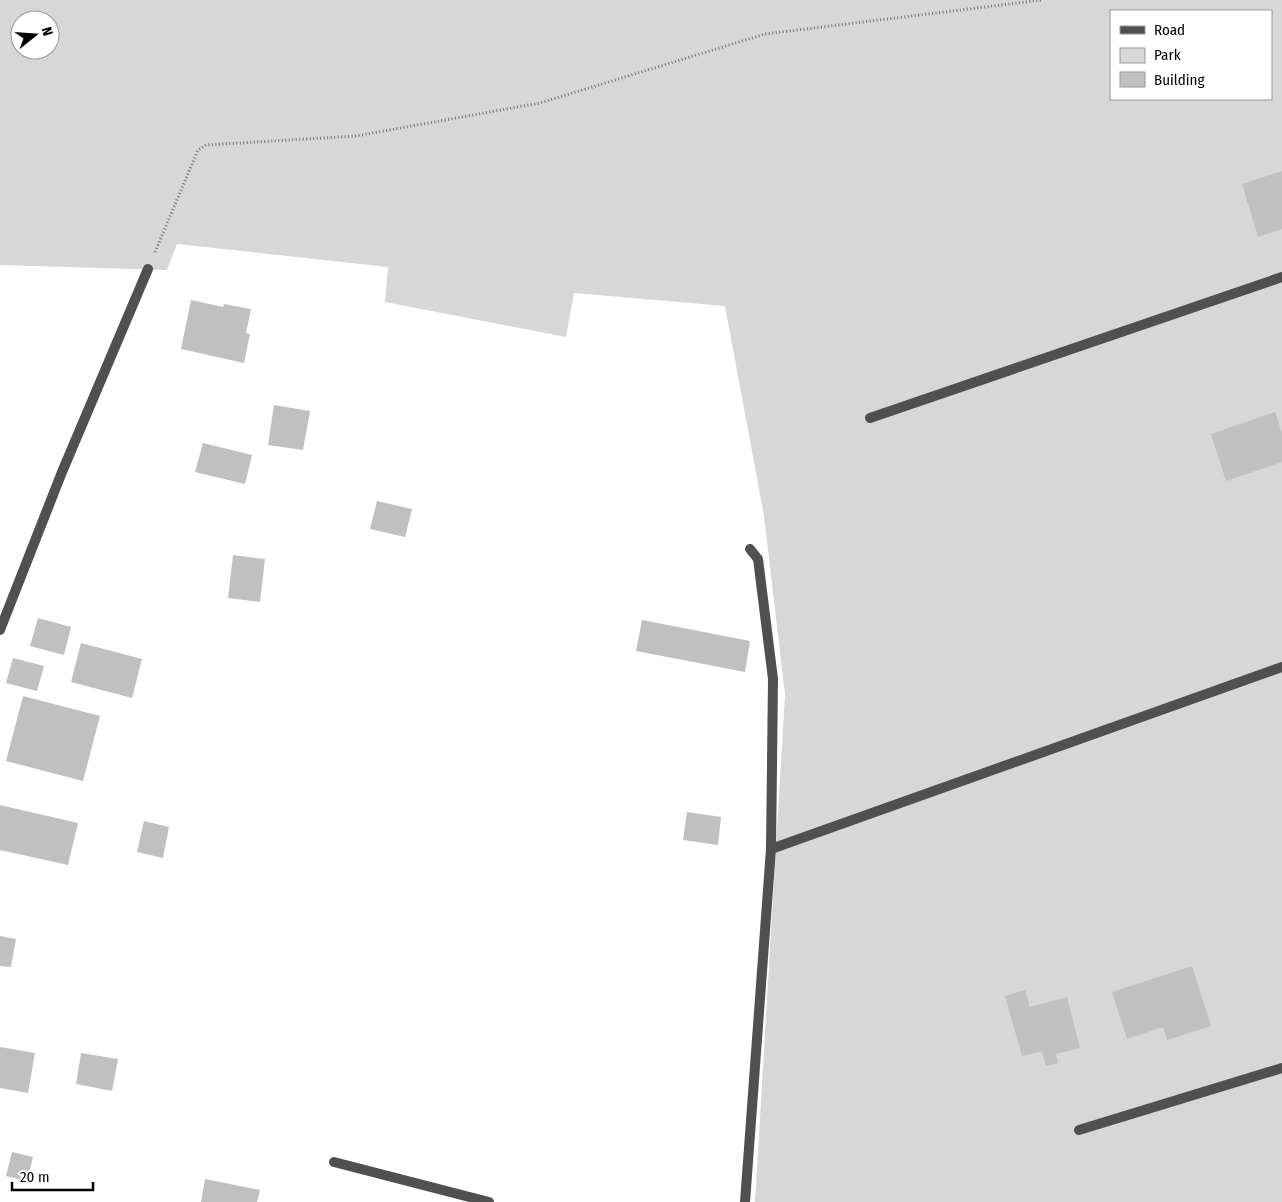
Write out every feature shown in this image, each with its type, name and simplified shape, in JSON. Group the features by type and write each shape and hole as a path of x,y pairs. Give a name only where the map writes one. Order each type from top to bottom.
{"street":[{"path":"0,630 62,472 148,269"},
{"path":"870,418 1282,277"},
{"path":"745,1202 771,849 773,679 758,559 750,549"},
{"path":"771,849 1282,667"},
{"path":"1079,1130 1282,1068"},
{"path":"334,1162 489,1202"}],"path":[{"path":"148,269 198,150 206,145 356,136 540,103 765,34 1042,0"}],"green space":[{"path":"0,0 1282,0 1282,1202 755,1202 785,695 764,516 725,306 574,293 566,337 385,302 388,267 177,244 167,270 0,265"}],"building":[{"path":"1282,171 1282,229 1258,237 1242,184"},
{"path":"191,300 223,307 224,304 251,309 246,333 250,334 244,363 181,349"},
{"path":"274,405 310,411 303,450 268,445"},
{"path":"1275,412 1282,433 1282,462 1226,481 1211,434"},
{"path":"203,443 252,455 245,484 195,472"},
{"path":"377,501 412,509 405,537 370,529"},
{"path":"233,555 265,559 260,602 228,598"},
{"path":"38,618 71,627 64,655 30,646"},
{"path":"642,620 750,641 745,672 636,651"},
{"path":"81,643 142,659 132,698 71,682"},
{"path":"13,658 44,666 37,691 6,683"},
{"path":"23,696 100,716 83,781 6,761"},
{"path":"0,805 78,823 68,865 0,850"},
{"path":"687,812 721,817 718,845 683,840"},
{"path":"144,821 169,827 163,858 137,852"},
{"path":"0,936 16,939 11,967 0,966"},
{"path":"1192,966 1211,1026 1167,1040 1163,1027 1127,1039 1112,992"},
{"path":"1025,990 1030,1007 1067,997 1080,1048 1056,1054 1058,1063 1046,1066 1042,1051 1022,1056 1005,996"},
{"path":"0,1047 35,1053 28,1093 0,1088"},
{"path":"81,1053 118,1059 112,1091 76,1084"},
{"path":"12,1152 33,1157 27,1181 6,1176"},
{"path":"205,1179 260,1190 257,1202 201,1202"}]}
